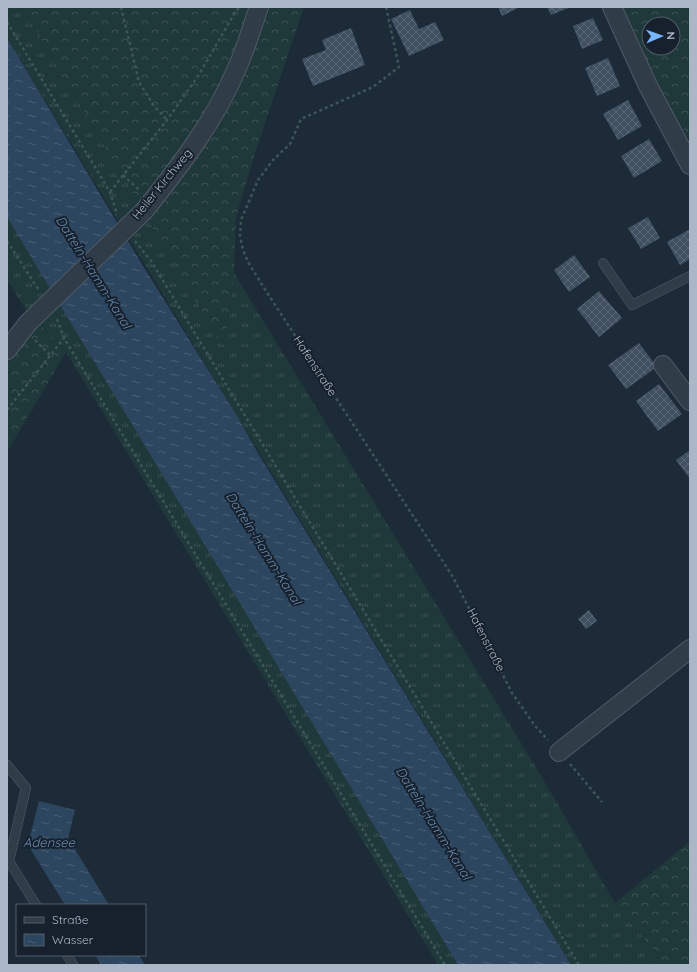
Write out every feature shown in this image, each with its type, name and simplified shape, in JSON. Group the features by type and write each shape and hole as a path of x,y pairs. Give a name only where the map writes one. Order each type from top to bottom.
{"street":[{"name":"Heiler Kirchweg","path":"7,350 28,323 147,206 177,169 210,121 238,68 259,7"},
{"path":"612,7 648,86 690,165"},
{"path":"662,365 690,401"},
{"path":"559,752 690,649"}],"lane":[{"path":"603,263 632,305 690,276"},
{"path":"7,764 26,788 9,861 35,904"},
{"path":"68,956 73,965"}],"path":[{"path":"121,7 139,82 154,106 167,120"},
{"path":"110,192 167,120 198,76 236,11 240,7"},
{"name":"Hafenstraße","path":"386,7 399,67 373,87 301,119 290,144 273,160 258,180 241,220 240,236 243,250 248,262 266,291 453,577 512,693 535,726 602,802"},
{"path":"7,22 110,192 118,216"},
{"path":"123,175 147,206"},
{"path":"131,236 151,261 579,965"},
{"path":"7,410 64,338 445,965"}],"green space":[{"path":"7,7 23,7 224,348 234,273 546,784 615,903 666,965 571,965 7,38"},
{"path":"23,7 304,7 258,144 236,217 234,273 224,349"},
{"path":"622,7 690,7 690,141 653,79 643,56 681,56 681,16 641,16 641,51"},
{"path":"7,217 458,965 438,965 66,352 26,310 7,280"},
{"path":"38,322 66,352 7,452 7,363"},
{"path":"690,841 690,965 666,965 615,903"}],"water":[{"name":"Datteln-Hamm-Kanal","path":"7,38 143,266 237,416 259,455 571,965 458,965 7,217"},
{"name":"Adensee","path":"39,801 75,810 68,838 108,904 64,904 28,845"},
{"path":"96,956 140,956 145,965 101,965"}],"building":[{"path":"498,7 520,7 502,16"},
{"path":"547,7 571,7 551,15"},
{"path":"410,10 419,29 435,22 444,40 409,56 391,19"},
{"path":"593,18 603,40 582,49 573,26"},
{"path":"351,28 365,65 313,86 302,59 326,50 322,40"},
{"path":"608,58 620,86 597,96 585,68"},
{"path":"628,100 642,126 618,140 603,114"},
{"path":"649,139 662,161 634,178 621,156"},
{"path":"648,217 660,238 641,249 628,228"},
{"path":"690,229 690,259 680,265 667,242"},
{"path":"574,255 590,277 569,292 554,270"},
{"path":"599,291 622,318 599,337 577,309"},
{"path":"639,343 657,367 626,389 608,365"},
{"path":"659,384 682,414 658,431 636,401"},
{"path":"690,450 690,479 676,460"},
{"path":"589,610 597,621 586,629 578,619"}]}
